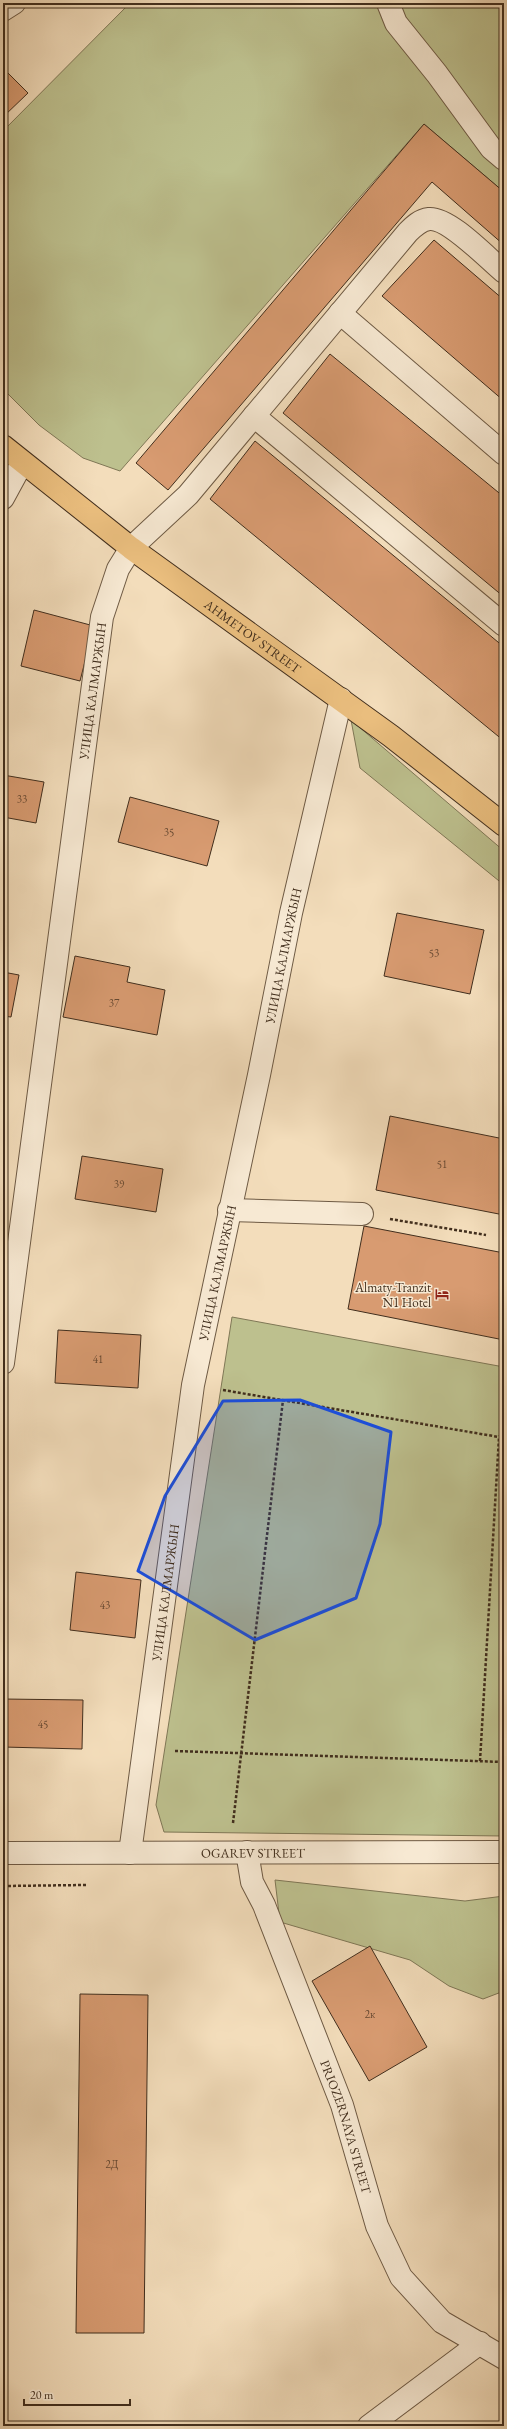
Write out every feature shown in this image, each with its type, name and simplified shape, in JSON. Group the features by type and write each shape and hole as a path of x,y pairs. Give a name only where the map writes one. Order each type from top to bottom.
{"main road":[{"name":"AHMETOV STREET","path":"3,446 22,463 131,548 341,699 504,825"}],"street":[{"path":"3,10 14,3"},
{"path":"388,3 396,23 437,74 491,148 504,159"},
{"name":"УЛИЦА КАЛМАРЖЫН","path":"3,1363 8,1289 102,617 118,569 131,548 188,494 408,232 419,222 430,219 441,221 452,228 504,272"},
{"path":"340,313 504,454"},
{"path":"254,416 504,625"},
{"path":"3,498 22,463"},
{"name":"УЛИЦА КАЛМАРЖЫН","path":"130,1853 193,1385 229,1210 259,1075 291,913 341,699"},
{"path":"229,1210 362,1214"},
{"name":"PRIOZERNAYA STREET","path":"247,1852 252,1882 264,1905 342,2105 380,2232 401,2277 442,2322 480,2342 504,2358"},
{"name":"OGAREV STREET","path":"3,1853 504,1852"},
{"path":"369,2426 480,2342"}],"path":[{"path":"362,1214 486,1235"},
{"path":"193,1385 499,1437"},
{"path":"233,1823 283,1400"},
{"path":"480,1761 499,1437 504,1431"},
{"path":"144,1749 504,1762"}],"highlighted area":[{"path":"300,1400 391,1432 380,1524 356,1598 255,1640 138,1571 165,1496 223,1401"}],"green space":[{"path":"130,3 504,3 504,192 424,124 120,471 83,458 39,425 3,389 3,131"},
{"path":"351,720 504,851 504,885 360,768"},
{"path":"232,1317 504,1367 504,1836 164,1832 156,1805"},
{"path":"275,1880 465,1901 504,1896 504,1991 483,1999 449,1986 410,1960 280,1922"}],"building":[{"path":"3,68 28,93 3,117"},
{"path":"424,124 504,192 504,245 432,182 168,490 136,463"},
{"path":"434,240 504,300 504,401 382,296"},
{"path":"330,354 504,497 504,597 283,413"},
{"path":"255,441 504,647 504,741 210,499"},
{"path":"34,610 94,626 80,681 21,666"},
{"path":"3,775 44,782 36,823 3,817"},
{"path":"130,797 219,821 207,866 118,842"},
{"path":"397,913 484,930 470,994 384,976"},
{"path":"75,956 130,967 127,982 165,990 157,1035 63,1017"},
{"path":"3,972 19,975 11,1017 3,1016"},
{"path":"390,1116 504,1139 504,1215 376,1190"},
{"path":"82,1156 163,1169 156,1212 75,1199"},
{"path":"364,1226 504,1253 504,1340 348,1309"},
{"path":"58,1330 141,1335 138,1388 55,1383"},
{"path":"76,1572 141,1580 135,1638 70,1630"},
{"path":"3,1699 83,1700 82,1749 3,1747"},
{"path":"370,1946 427,2047 369,2081 312,1981"},
{"path":"80,1994 148,1995 144,2333 76,2333"}],"place":[{"name":"Almaty-Tranzit N1 Hotel","path":"442,1294"}]}
